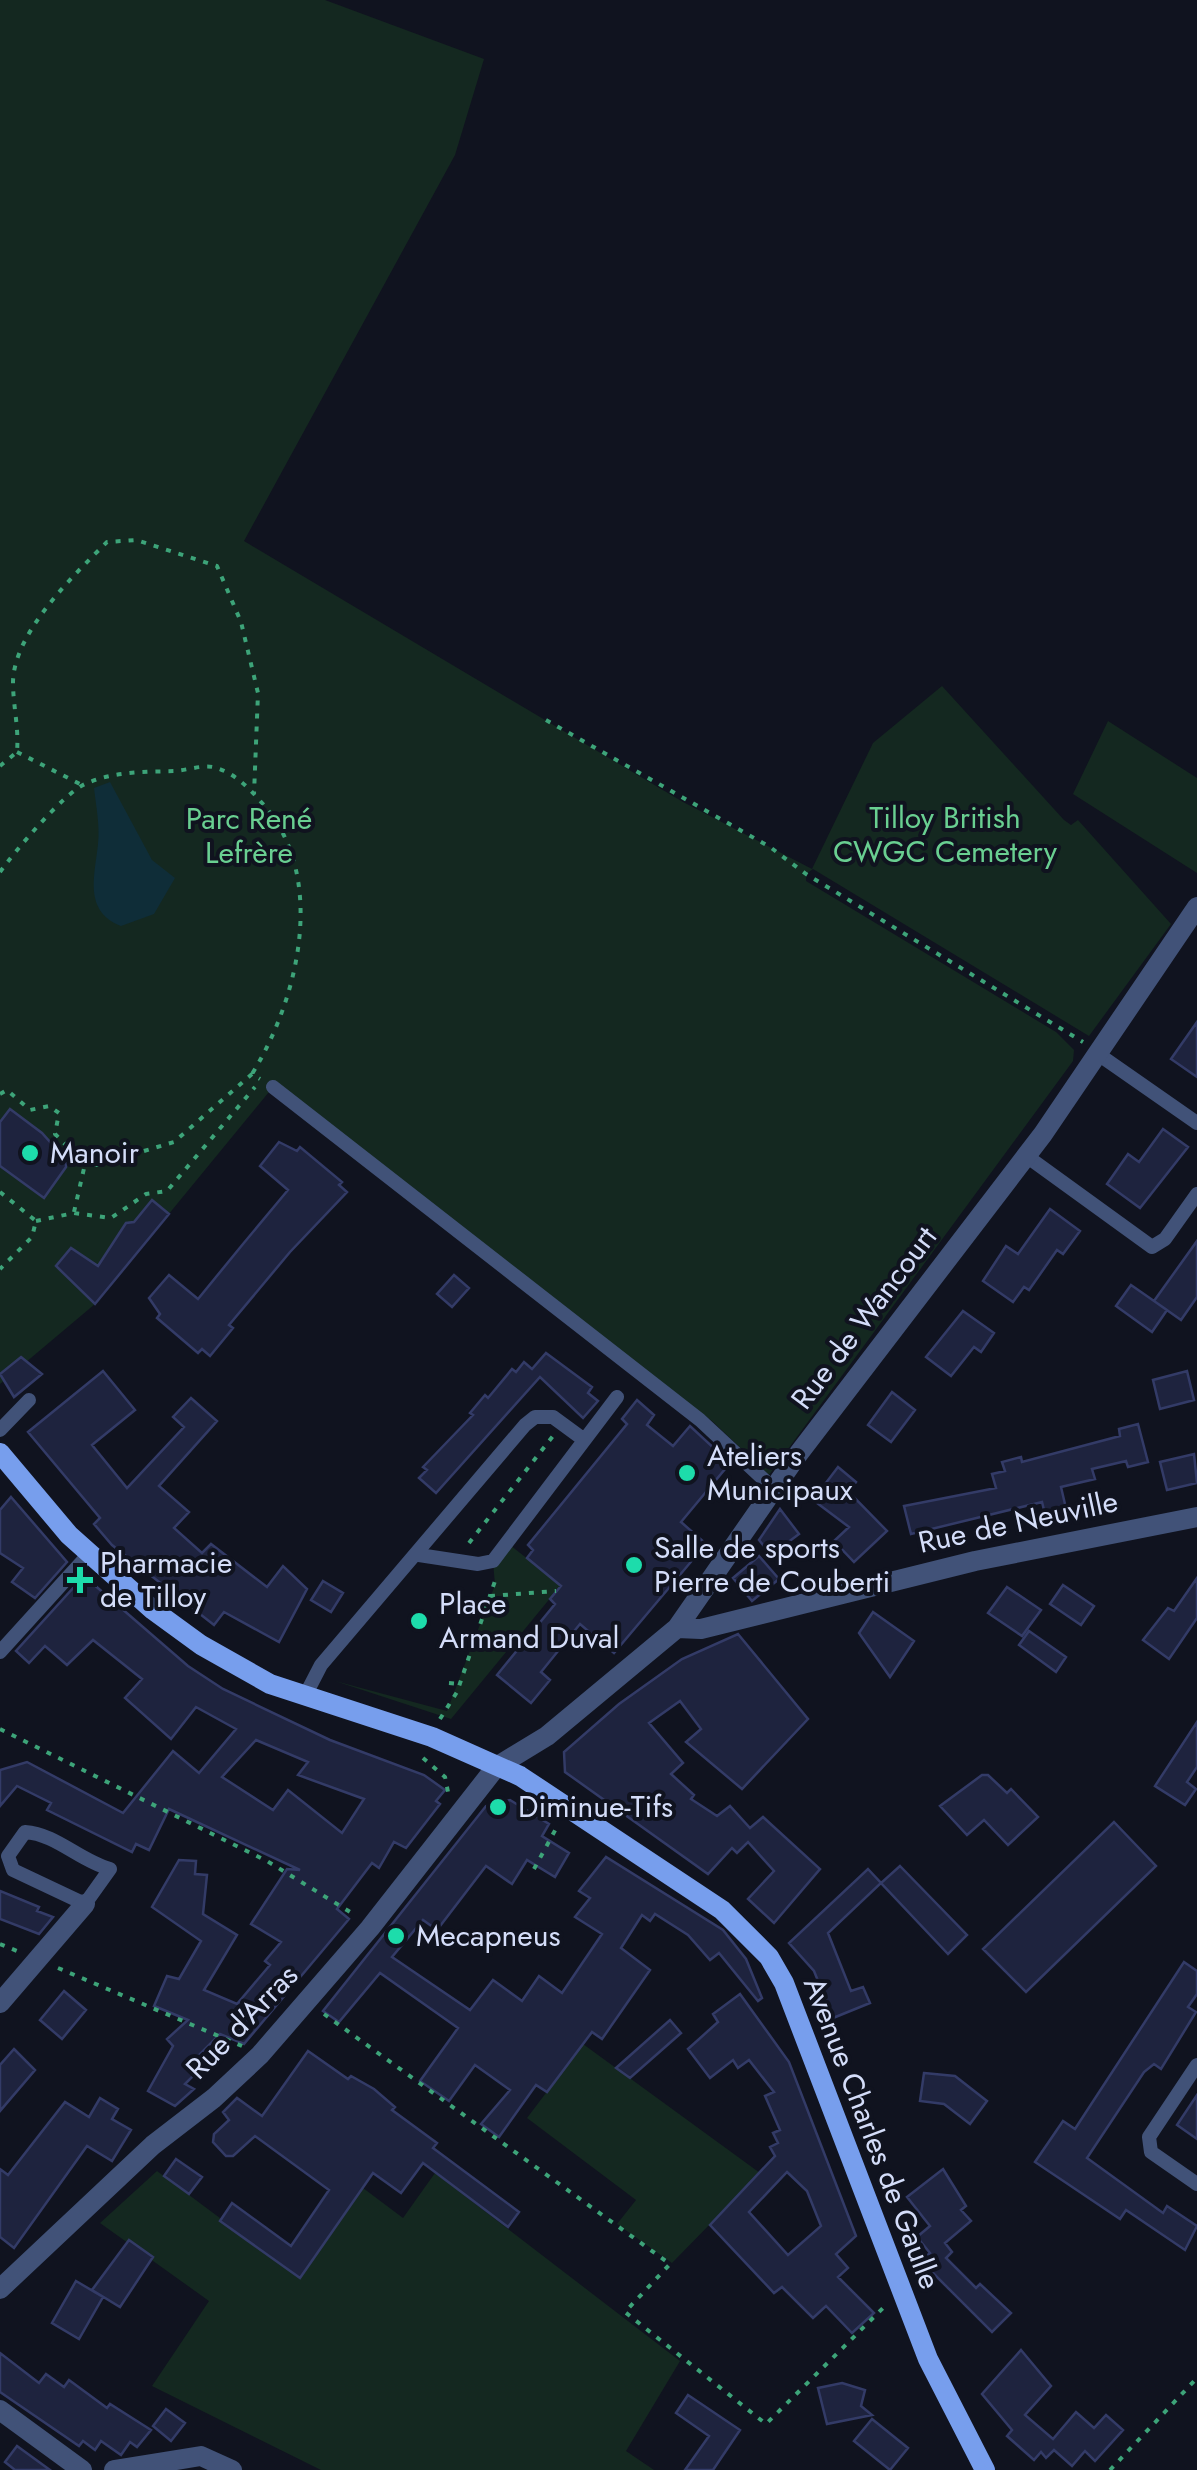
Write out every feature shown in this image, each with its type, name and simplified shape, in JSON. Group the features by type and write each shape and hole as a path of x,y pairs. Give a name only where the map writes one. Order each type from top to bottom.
{"street":[{"name":"Rue de Wancourt","path":"496,1767 547,1736 677,1628 774,1490 1098,1054 1197,908"},
{"name":"Avenue Charles de Gaulle","path":"0,1453 89,1554 200,1645 270,1684 432,1737 520,1776 722,1910 769,1958 791,2000 928,2360 986,2470"},
{"name":"Rue de Neuville","path":"677,1628 701,1628 975,1560 1197,1517"},
{"name":"Rue d'Arras","path":"0,2289 153,2145 214,2098 260,2055 370,1928 496,1767"},
{"path":"0,2003 85,1904"},
{"path":"0,2410 82,2470"},
{"path":"114,2470 201,2456 232,2470"}],"lane":[{"path":"1098,1054 1197,1123"},
{"path":"267,1084 700,1420 774,1490"},
{"path":"1025,1155 1152,1247 1166,1239 1197,1194"},
{"path":"419,1555 478,1564 493,1561 617,1397"},
{"path":"0,1430 29,1400"},
{"path":"306,1694 320,1666 419,1555 525,1425 535,1416 563,1422 582,1439"},
{"path":"0,1652 89,1554"},
{"path":"25,1832 40,1833 92,1864 110,1870 85,1904 12,1870 8,1856 25,1832"},
{"path":"1197,2064 1149,2137 1151,2152 1197,2184"}],"path":[{"path":"0,766 16,752 20,726 15,668 35,627 61,589 107,542 136,540 217,566 242,622 258,693 254,794"},
{"path":"546,720 770,847 806,874 1098,1054"},
{"path":"16,752 82,785"},
{"path":"0,872 82,785 142,770 212,767 242,781 281,823 295,859 300,893 296,974 270,1045 252,1074 174,1142 116,1161 85,1164"},
{"path":"36,1221 74,1213 111,1218 146,1194 167,1191 267,1084 252,1074"},
{"path":"0,1094 7,1090 30,1110 49,1106 59,1113 55,1134 85,1164"},
{"path":"74,1213 85,1164"},
{"path":"0,1192 36,1221"},
{"path":"0,1269 32,1238 36,1221"},
{"path":"457,1559 563,1422"},
{"path":"462,1809 447,1798 450,1786 446,1778 421,1757 460,1684 477,1638 494,1584 493,1561"},
{"path":"490,1596 556,1592"},
{"path":"466,1634 477,1638"},
{"path":"449,1682 460,1684"},
{"path":"0,1729 267,1861 370,1928"},
{"path":"534,1869 568,1807"},
{"path":"0,1944 260,2055"},
{"path":"320,2012 670,2264 625,2312 766,2424 853,2334 902,2296"},
{"path":"1110,2470 1197,2378"}],"green space":[{"name":"Parc René Lefrère","path":"0,0 325,0 484,59 455,155 244,541 683,802 812,869 873,743 942,686 1064,820 1071,825 1078,820 1171,924 1089,1036 813,869 806,874 806,881 1056,1032 1074,1050 1073,1061 769,1475 712,1421 273,1087 95,1304 0,1384"},
{"path":"1108,721 1197,778 1197,873 1073,794"},
{"path":"506,1542 561,1585 451,1719 335,1681 447,1711 495,1585 493,1561"},
{"path":"583,2044 760,2173 672,2263 617,2224 636,2200 527,2118"},
{"path":"157,2171 300,2278 363,2188 403,2218 435,2173 680,2361 626,2451 654,2470 321,2470 152,2386 209,2301 100,2223"}],"water":[{"path":"110,782 152,860 175,878 154,914 121,926 101,911 94,891 98,830 94,788"}],"building":[{"path":"1197,1022 1197,1077 1171,1059"},
{"name":"Manoir","path":"10,1109 42,1133 66,1160 66,1167 44,1198 0,1166 0,1122"},
{"path":"1163,1129 1188,1147 1140,1208 1107,1184 1128,1154 1139,1162"},
{"path":"279,1142 297,1151 300,1147 342,1182 339,1185 347,1192 229,1325 233,1328 210,1356 202,1349 198,1353 157,1318 160,1314 149,1298 169,1275 198,1299 288,1190 260,1166"},
{"path":"152,1200 169,1214 95,1304 56,1266 71,1248 98,1266 126,1223 134,1222"},
{"path":"1050,1209 1080,1231 1063,1254 1057,1250 1029,1290 1024,1287 1013,1302 983,1281 1006,1246 1018,1254"},
{"path":"1197,1241 1197,1297 1181,1320 1154,1301"},
{"path":"454,1275 469,1288 452,1307 437,1294"},
{"path":"1131,1285 1167,1310 1152,1332 1116,1306"},
{"path":"963,1311 994,1333 981,1352 974,1347 951,1376 926,1357"},
{"path":"546,1353 592,1387 588,1393 598,1401 583,1418 540,1377 436,1493 419,1478 427,1470 423,1467 473,1415 470,1413 485,1395 488,1398 512,1369 516,1372 524,1362 532,1369"},
{"path":"21,1357 42,1374 14,1397 0,1374"},
{"path":"103,1371 135,1410 92,1445 127,1488 184,1427 173,1417 191,1398 217,1421 159,1486 189,1512 174,1528 202,1553 211,1544 267,1587 283,1566 307,1589 279,1642 224,1612 214,1625 112,1545 94,1524 100,1518 28,1432"},
{"path":"1187,1371 1194,1400 1160,1409 1153,1380"},
{"path":"892,1392 915,1410 891,1442 868,1425"},
{"path":"637,1400 654,1415 647,1425 673,1446 690,1426 730,1463 681,1522 706,1544 614,1653 580,1624 541,1672 550,1680 531,1703 497,1675 555,1604 550,1599 561,1586 527,1558 533,1550 528,1545 627,1424 622,1419"},
{"path":"1138,1424 1148,1462 1128,1467 1126,1461 1092,1469 1095,1479 1061,1487 1068,1517 1047,1522 1042,1502 911,1534 904,1506 996,1488 992,1474 1005,1471 1002,1462 1021,1457 1022,1462 1120,1436 1119,1429"},
{"path":"1194,1454 1197,1483 1167,1490 1160,1462"},
{"path":"838,1467 856,1482 849,1492 887,1531 854,1562 834,1541 849,1527 813,1500"},
{"path":"11,1497 67,1562 35,1598 12,1582 23,1568 0,1553 0,1510"},
{"path":"780,1509 799,1534 771,1555 759,1540"},
{"path":"759,1556 779,1579 752,1601 733,1578"},
{"path":"84,1576 188,1666 223,1689 330,1740 424,1775 445,1790 436,1801 440,1804 406,1848 394,1842 379,1868 372,1863 337,1909 349,1919 244,2044 220,2034 200,2054 207,2062 185,2084 194,2089 175,2106 148,2091 173,2046 167,2039 188,2020 154,2006 167,1976 179,1979 201,1941 152,1907 179,1860 196,1861 195,1874 207,1875 203,1914 237,1935 204,1990 237,2004 270,1965 265,1961 281,1942 251,1924 287,1869 300,1870 169,1809 149,1850 136,1844 132,1852 47,1810 51,1803 17,1786 0,1806 0,1770 27,1762 123,1813 173,1751 199,1773 236,1729 196,1707 171,1739 125,1698 142,1679 93,1640 67,1665 45,1646 29,1663 16,1651","holes":["256,1740 308,1762 298,1775 364,1799 342,1833 288,1790 273,1810 222,1777"]},
{"path":"1197,1578 1197,1618 1169,1659 1143,1640 1168,1608 1174,1611"},
{"path":"323,1581 343,1593 331,1612 311,1600"},
{"path":"1063,1585 1094,1606 1081,1625 1050,1604"},
{"path":"1007,1587 1041,1610 1022,1636 988,1613"},
{"path":"873,1612 914,1641 890,1677 859,1633"},
{"path":"1029,1631 1066,1657 1056,1672 1019,1645"},
{"path":"738,1634 808,1719 742,1789 686,1742 701,1729 680,1701 649,1723 683,1763 671,1774 694,1795 691,1799 717,1816 730,1806 750,1828 763,1817 820,1869 774,1923 748,1899 774,1871 748,1842 737,1853 732,1848 708,1874 565,1772 564,1752 619,1704 682,1659"},
{"path":"1197,1722 1197,1767 1187,1782 1196,1789 1185,1805 1155,1786"},
{"path":"982,1775 988,1775 1007,1793 1011,1789 1038,1817 1008,1845 984,1820 967,1835 940,1806"},
{"path":"510,1800 549,1824 542,1836 569,1853 555,1877 527,1860 512,1884 486,1866 437,1930 423,1920 392,1957 470,2010 493,1980 522,2001 539,1976 562,1993 602,1934 575,1917 590,1898 579,1891 606,1857 723,1930 746,1959 762,1998 758,2001 719,1953 710,1960 688,1935 655,1914 650,1921 642,1915 621,1948 650,1970 602,2039 592,2032 547,2092 536,2085 499,2137 481,2124 510,2090 475,2065 449,2101 420,2081 458,2028 380,1973 339,2022 323,2011 486,1806"},
{"path":"1114,1822 1156,1866 1026,1992 983,1949"},
{"path":"900,1866 967,1935 948,1954 881,1883"},
{"path":"868,1869 881,1883 828,1933 851,1991 863,1987 870,2003 833,2018 814,1971 789,1943"},
{"path":"0,1891 53,1917 39,1934 0,1919"},
{"path":"1184,1962 1197,1971 1197,1994 1188,2007 1196,2012 1161,2069 1154,2064 1144,2072 1087,2158 1163,2213 1167,2206 1197,2226 1185,2250 1126,2210 1120,2219 1035,2162 1063,2121 1075,2129"},
{"path":"64,1991 86,2010 62,2039 40,2020"},
{"path":"740,1994 789,2062 856,2236 836,2254 848,2268 838,2277 874,2313 852,2333 826,2306 813,2318 782,2287 774,2293 710,2225 775,2156 770,2147 778,2143 773,2133 780,2130 765,2096 774,2092 749,2060 738,2068 733,2060 710,2078 688,2049 718,2022 713,2014","holes":["787,2172 807,2191 821,2226 788,2255 749,2212"]},
{"path":"670,2020 681,2033 630,2078 616,2068"},
{"path":"14,2049 35,2070 0,2111 0,2065"},
{"path":"308,2051 348,2079 351,2076 374,2089 395,2107 392,2110 437,2143 433,2148 519,2212 508,2227 423,2163 401,2193 373,2173 300,2278 220,2221 232,2203 291,2246 329,2190 255,2136 233,2156 226,2156 213,2142 214,2134 229,2120 223,2112 237,2098 262,2116"},
{"path":"924,2073 955,2076 987,2101 970,2124 944,2104 920,2101"},
{"path":"1197,2095 1197,2139 1177,2125"},
{"path":"100,2098 118,2109 112,2119 131,2130 112,2161 87,2146 14,2248 0,2237 0,2169 8,2175 65,2102 89,2117"},
{"path":"176,2159 202,2177 189,2194 164,2176"},
{"path":"943,2169 966,2206 961,2210 971,2221 945,2243 952,2252 946,2258 976,2288 980,2284 1011,2313 992,2332 921,2261 930,2253 917,2237 930,2226 907,2197"},
{"path":"129,2240 153,2257 120,2307 92,2290"},
{"path":"76,2281 103,2297 79,2339 52,2323"},
{"path":"1021,2350 1051,2386 1025,2415 1053,2439 1076,2412 1094,2428 1106,2415 1123,2430 1095,2461 1085,2451 1072,2466 1054,2450 1046,2458 1041,2452 1034,2460 1007,2436 1012,2430 982,2394"},
{"path":"0,2353 39,2383 46,2374 64,2387 69,2380 107,2408 110,2404 151,2430 137,2447 130,2442 121,2455 101,2441 95,2450 83,2441 79,2446 0,2392"},
{"path":"842,2383 865,2390 861,2406 872,2415 827,2424 818,2388"},
{"path":"688,2395 740,2430 713,2470 685,2470 709,2436 676,2413"},
{"path":"166,2409 185,2423 171,2441 153,2426"},
{"path":"872,2419 908,2448 890,2470 854,2441"},
{"path":"17,2446 50,2470 15,2470 5,2462"}],"place":[{"name":"Manoir","path":"30,1153"},
{"name":"Ateliers Municipaux","path":"687,1473"},
{"name":"Salle de sports Pierre de Couberti","path":"634,1565"},
{"name":"Pharmacie de Tilloy","path":"80,1580"},
{"name":"Place Armand Duval","path":"419,1621"},
{"name":"Diminue-Tifs","path":"498,1807"},
{"name":"Mecapneus","path":"396,1936"}],"park label":[{"name":"Tilloy British CWGC Cemetery","path":"945,835"}]}
